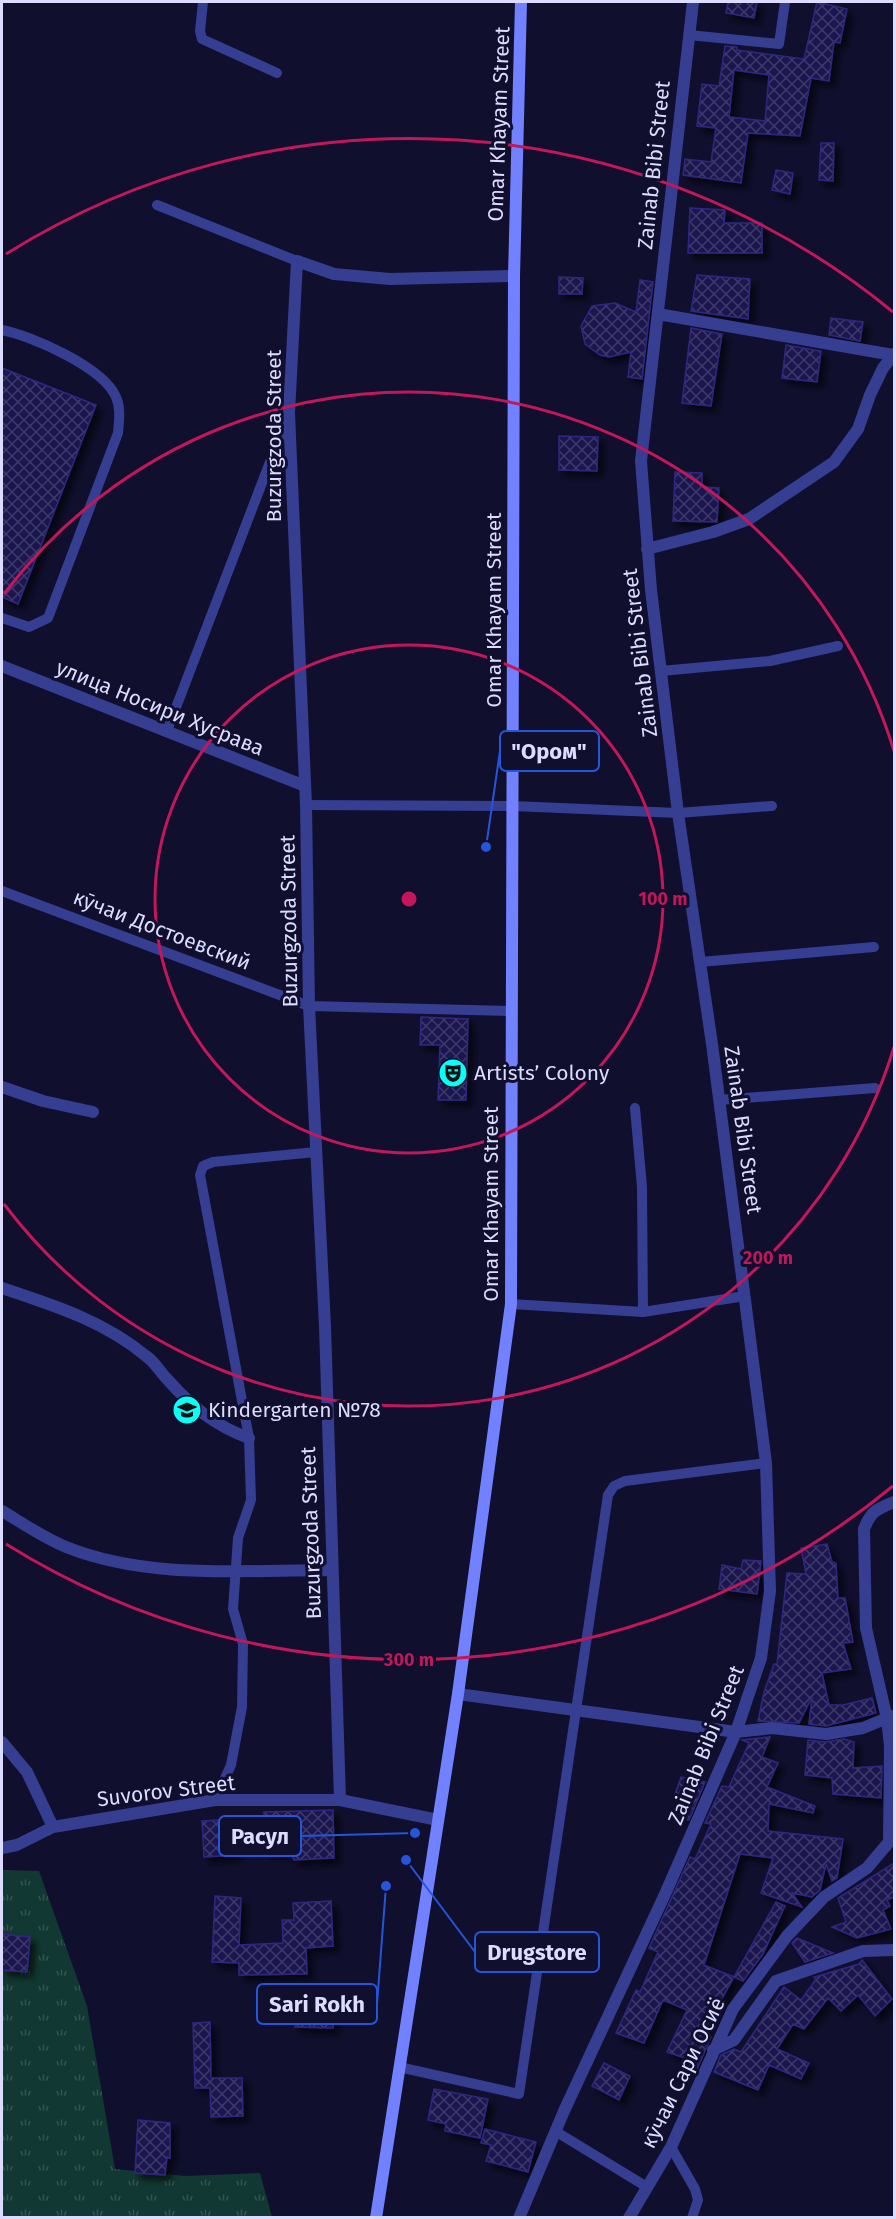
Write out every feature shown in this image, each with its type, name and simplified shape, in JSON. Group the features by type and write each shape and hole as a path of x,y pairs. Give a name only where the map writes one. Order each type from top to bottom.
{"main road":[{"name":"Omar Khayam Street","path":"376,2217 458,1694 511,1304 514,276 521,2"}],"street":[{"name":"Zainab Bibi Street","path":"519,2217 555,2131 666,1892 736,1732 761,1658 770,1591 766,1463 719,1100 678,813 647,549 641,461 693,2"},
{"path":"297,261 334,274 390,279 514,276"},
{"name":"Buzurgzoda Street","path":"297,261 289,412 306,805 309,1006 325,1326 340,1800"},
{"path":"647,549 713,532 749,519 834,462 858,429 870,394 894,355 658,314"},
{"name":"улица Носири Хусрава","path":"2,666 305,786"},
{"path":"2,1087 43,1101 93,1112"},
{"path":"2,1288 75,1313 127,1341 149,1358 188,1401 212,1421 249,1438"},
{"name":"кӯчаи Сари Осиё","path":"629,2217 671,2147 733,2009 787,1936 824,1897 867,1868 890,1842 891,1717 866,1628 864,1529 870,1514 877,1507 894,1502"},
{"path":"2,1511 65,1547 124,1564 175,1570 331,1570"},
{"path":"458,1694 576,1708 736,1732 772,1728 826,1734 863,1728 891,1717"},
{"path":"2,1742 27,1772 53,1827"},
{"name":"Suvorov Street","path":"2,1848 17,1845 53,1827 215,1800 340,1800 438,1820"},
{"path":"713,2050 734,2040 776,1982 863,1951 894,1950"}],"lane":[{"path":"203,2 200,31 202,39 277,73"},
{"path":"688,35 779,44 785,2"},
{"path":"157,205 297,261"},
{"path":"2,330 17,333 97,372 116,396 120,412 118,433 48,618 29,627 2,618"},
{"path":"167,731 289,412"},
{"path":"661,671 770,661 838,646"},
{"path":"306,805 513,807 678,813 772,806"},
{"name":"кӯчаи Достоевский","path":"2,891 309,1006 512,1011"},
{"path":"700,962 874,946"},
{"path":"719,1100 875,1088"},
{"path":"635,1108 642,1187 643,1312"},
{"path":"215,1800 231,1765 242,1707 243,1644 233,1609 238,1538 251,1500 249,1438 200,1175 203,1166 213,1162 316,1152"},
{"path":"511,1304 643,1312 745,1296"},
{"path":"399,2067 519,2094 608,1495 614,1486 625,1481 766,1463"},
{"path":"555,2131 647,2187"},
{"path":"671,2147 695,2189 698,2200 692,2217"}],"green space":[{"path":"2,1870 39,1871 87,2006 115,2169 185,2176 260,2173 272,2217 2,2218"}],"building":[{"path":"728,2 757,2 754,18 726,13"},
{"path":"817,2 847,9 840,43 834,42 829,81 811,78 800,136 748,133 741,183 683,175 685,159 711,162 716,128 697,126 702,84 719,86 725,46 737,47 737,50 804,59","holes":["734,70 769,75 765,121 729,117"]},
{"path":"821,143 834,143 833,181 819,180"},
{"path":"776,170 793,173 790,194 772,190"},
{"path":"690,208 725,210 724,223 762,223 762,253 688,253"},
{"path":"697,275 750,279 748,319 691,311"},
{"path":"559,277 583,278 582,294 559,294"},
{"path":"640,280 653,282 642,379 628,377 631,352 609,357 600,355 585,344 581,326 592,306 615,303 636,312"},
{"path":"831,318 863,322 860,341 829,335"},
{"path":"691,328 722,334 711,406 682,403"},
{"path":"786,345 821,351 817,382 782,378"},
{"path":"2,368 96,405 18,604 2,597"},
{"path":"559,436 598,437 597,471 559,470"},
{"path":"675,472 702,473 702,487 719,488 717,522 673,521"},
{"name":"Artists’ Colony","path":"421,1017 468,1019 466,1100 438,1100 440,1045 420,1045"},
{"path":"827,1544 832,1562 836,1563 838,1598 845,1598 853,1642 843,1643 851,1669 822,1673 829,1705 843,1705 872,1698 876,1713 826,1726 809,1724 812,1697 799,1723 758,1721 764,1692 774,1664 777,1664 787,1573 806,1574 801,1548"},
{"path":"743,1560 761,1561 757,1594 719,1589 722,1565 741,1569"},
{"path":"770,1737 762,1757 778,1763 767,1787 815,1806 813,1813 769,1804 768,1831 843,1839 837,1878 832,1881 826,1864 820,1890 812,1897 792,1893 802,1907 761,1893 773,1858 740,1854 704,1965 734,1977 703,2033 711,2037 697,2069 686,2063 688,2059 667,2052 687,2010 663,2000 644,2043 616,2033 636,1990 640,1992 658,1952 649,1948 690,1857 695,1859 711,1824 705,1823 722,1786 729,1787 749,1743 742,1740"},
{"path":"844,1739 854,1742 853,1768 882,1766 881,1798 833,1794 832,1778 805,1775 808,1740 825,1742"},
{"path":"681,1777 705,1782 689,1820 681,1818 687,1799 675,1794"},
{"path":"333,1810 334,1858 294,1860 291,1852 265,1852 264,1812"},
{"path":"235,1819 237,1855 204,1857 202,1821"},
{"path":"894,1863 894,1897 887,1900 890,1906 883,1910 891,1929 857,1938 832,1927 846,1922 838,1898"},
{"path":"215,1896 241,1898 239,1945 283,1943 282,1920 294,1920 293,1903 331,1901 333,1946 306,1948 307,1974 239,1975 239,1963 212,1962"},
{"path":"776,1902 785,1906 763,1954 743,1981 734,1977"},
{"path":"2,1934 30,1937 27,1972 2,1970"},
{"path":"797,1938 833,1953 805,1962 792,1943"},
{"path":"862,1960 892,1999 875,2016 858,1995 841,2011 828,1998 804,2029 793,2024 777,2049 809,2063 801,2079 769,2065 758,2090 714,2072 721,2055 734,2049 741,2052 784,1987 801,2000 816,1979 814,1977 859,1964"},
{"path":"295,1985 333,1985 333,2028 295,2027"},
{"path":"210,2022 211,2078 242,2078 243,2116 211,2117 210,2088 195,2088 193,2023"},
{"path":"604,2063 630,2076 619,2100 592,2086"},
{"path":"434,2089 488,2099 480,2138 445,2131 446,2124 428,2120"},
{"path":"138,2120 170,2123 170,2158 167,2157 165,2175 135,2173"},
{"path":"485,2129 536,2142 528,2172 486,2161 491,2145 481,2143"}],"place":[{"name":"\"Oром\"","path":"486,847"},
{"name":"Artists’ Colony","path":"453,1073"},
{"name":"Kindergarten №78","path":"187,1410"},
{"name":"Расул","path":"415,1833"},
{"name":"Drugstore","path":"406,1860"},
{"name":"Sari Rokh","path":"386,1886"}]}
